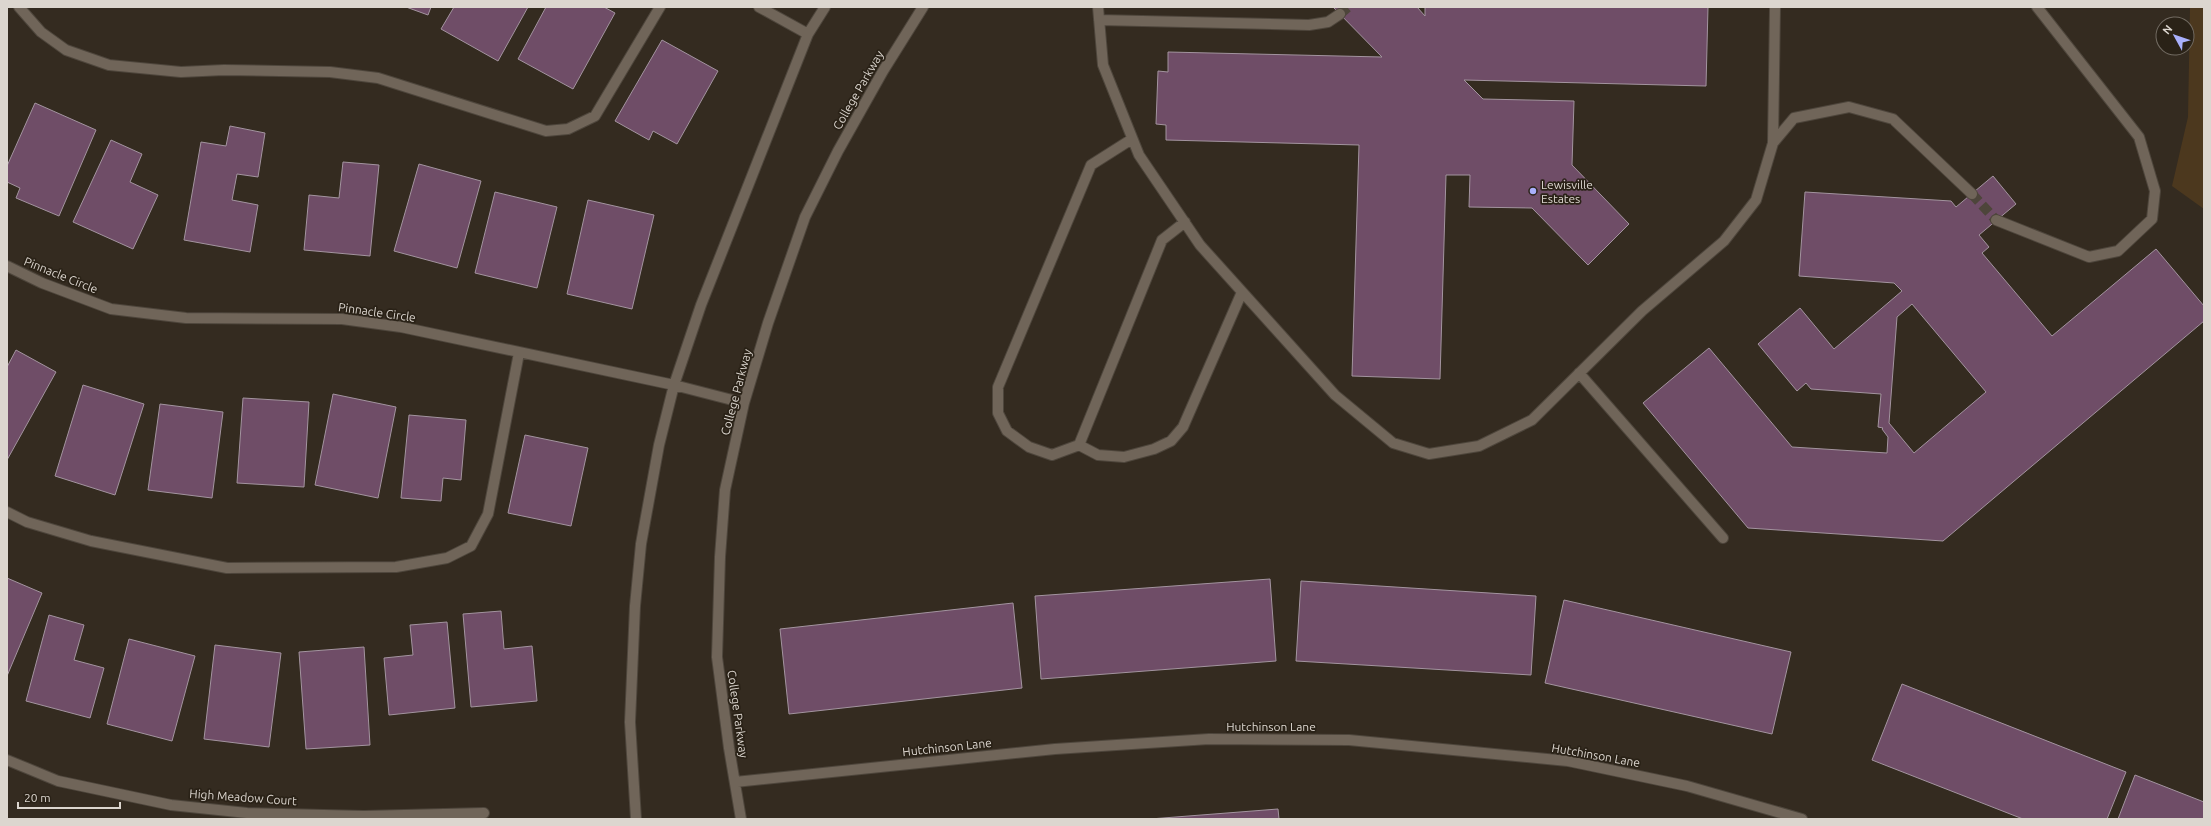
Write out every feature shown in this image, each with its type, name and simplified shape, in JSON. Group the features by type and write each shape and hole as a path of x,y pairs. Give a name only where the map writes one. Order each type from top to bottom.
{"street":[{"path":"19,7 41,32 66,50 110,65 181,72 239,70 330,72 378,78 546,131 568,129 595,116 660,7"},
{"path":"759,7 808,34"},
{"path":"636,819 630,722 635,606 641,544 658,452 674,385 701,305 808,34 825,7"},
{"name":"College Parkway","path":"741,819 728,748 718,657 719,588 725,490 744,404 768,323 805,217 838,151 883,71 923,7"},
{"path":"1098,7 1103,64 1132,139 1139,155 1200,245 1335,395 1393,443 1429,454 1479,446 1532,420 1642,311 1724,241 1756,200 1772,143 1776,7"},
{"path":"1996,220 2089,257 2118,251 2152,219 2156,191 2139,137 2037,7"},
{"path":"1099,20 1309,25 1328,22 1340,14"},
{"path":"1772,143 1794,118 1849,107 1893,119 1972,194"},
{"path":"1132,139 1091,165 998,387 998,413 1007,431 1029,447 1052,455 1079,445 1162,240 1184,222"},
{"name":"Pinnacle Circle","path":"7,266 42,283 111,308 186,318 342,319 401,327 674,385 744,404"},
{"path":"1079,445 1098,455 1124,457 1154,449 1171,441 1183,427 1242,292"},
{"path":"7,512 27,522 91,540 227,568 396,567 447,558 471,546 488,514 519,353"},
{"path":"1579,373 1723,538"},
{"name":"Hutchinson Lane","path":"735,782 1055,748 1209,740 1349,740 1568,761 1687,786 1802,819"},
{"name":"High Meadow Court","path":"7,760 58,781 171,805 247,813 364,816 484,813"}],"shaded area":[{"path":"2190,7 2204,7 2204,209 2172,186 2188,117 2189,56 2195,56 2195,16 2190,16"}],"building":[{"path":"406,7 431,7 428,15"},
{"path":"454,7 528,7 498,61 441,29"},
{"path":"546,7 604,7 615,13 573,89 518,59"},
{"name":"Lewisville Estates","path":"1333,7 1417,7 1425,16 1425,7 1708,7 1706,86 1464,80 1483,99 1574,101 1572,165 1629,224 1588,265 1532,208 1469,207 1470,175 1446,175 1440,379 1352,376 1359,145 1166,140 1166,125 1156,124 1158,71 1168,72 1168,52 1382,57"},
{"path":"662,40 718,71 677,144 653,131 649,140 615,121"},
{"path":"35,103 96,130 59,216 16,198 20,188 7,182 7,166"},
{"path":"230,126 265,133 258,177 237,174 232,200 258,205 250,252 184,240 201,142 226,146"},
{"path":"111,140 142,154 130,182 158,195 133,249 73,222"},
{"path":"343,162 379,165 370,256 304,250 309,195 339,198"},
{"path":"419,164 481,181 457,268 394,251"},
{"path":"1993,176 2016,204 1979,235 1989,247 1982,253 2052,336 2156,249 2204,306 2204,321 1943,541 1748,528 1643,403 1709,348 1792,447 1887,453 1888,437 1882,429 1883,428 1878,427 1881,394 1811,389 1806,383 1797,391 1758,344 1800,308 1834,349 1902,291 1894,283 1799,276 1805,192 1951,201 1956,207","holes":["1912,304 1986,392 1914,453 1889,423 1897,317"]},
{"path":"495,192 557,207 537,288 475,273"},
{"path":"588,200 654,215 632,309 567,294"},
{"path":"16,350 56,372 7,460 7,367"},
{"path":"83,385 144,404 115,495 55,476"},
{"path":"333,394 396,407 378,498 315,485"},
{"path":"243,398 309,402 304,487 237,483"},
{"path":"160,404 223,412 212,498 148,490"},
{"path":"409,415 466,420 461,480 443,478 441,501 401,498"},
{"path":"525,435 588,448 571,526 508,513"},
{"path":"7,578 42,593 7,676"},
{"path":"1270,579 1276,661 1041,679 1035,596"},
{"path":"1301,581 1536,596 1531,675 1296,661"},
{"path":"1564,600 1791,652 1772,734 1545,683"},
{"path":"1013,603 1022,688 789,714 780,629"},
{"path":"501,611 504,649 532,646 537,701 471,707 463,614"},
{"path":"49,615 84,625 74,660 104,668 90,718 26,701"},
{"path":"447,622 455,708 389,715 384,658 413,655 410,625"},
{"path":"129,639 195,656 172,741 107,724"},
{"path":"215,645 281,653 269,747 204,739"},
{"path":"364,647 370,745 306,749 299,652"},
{"path":"1902,684 2126,772 2107,819 2023,819 1872,760"},
{"path":"2135,775 2204,802 2204,819 2118,819"},
{"path":"1278,809 1279,819 1150,819"}],"tunnel":[{"path":"1340,14 1348,7"},
{"path":"1972,194 1996,220"}],"place":[{"name":"Lewisville Estates","path":"1533,191"}]}
